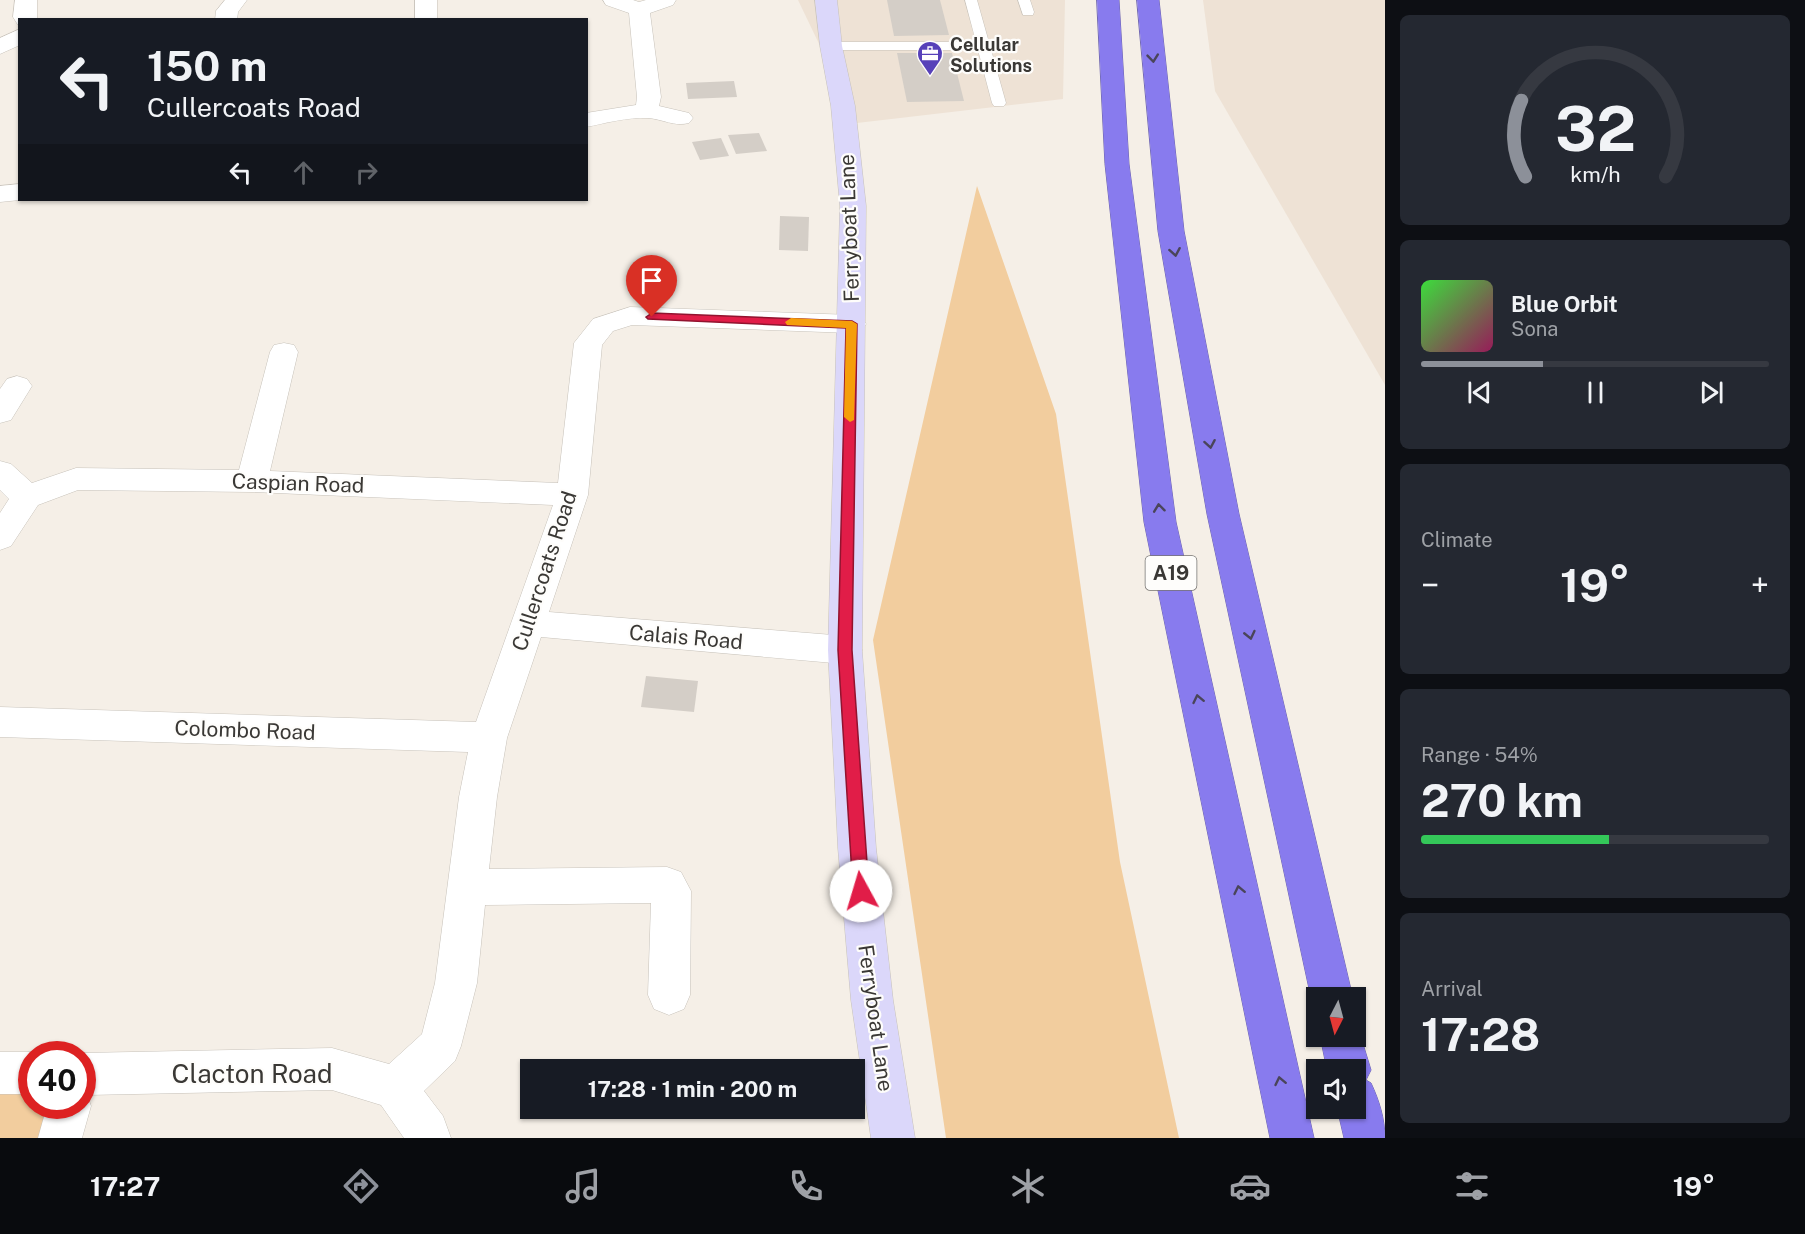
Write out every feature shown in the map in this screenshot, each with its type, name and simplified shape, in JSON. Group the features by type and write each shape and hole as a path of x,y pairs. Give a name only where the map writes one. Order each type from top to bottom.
{"highway":[{"name":"A19","path":"1108,0 1117,164 1160,522 1292,1138"},
{"path":"1148,0 1171,231 1214,467 1330,987"},
{"path":"1361,1119 1366,1138"}],"street":[{"path":"26,0 26,18"},
{"path":"226,18 227,11 236,0"},
{"path":"426,0 426,18"},
{"path":"614,0 639,10 665,0"},
{"name":"Ferryboat Lane","path":"826,0 831,46 843,106 853,206 845,650 857,848 872,1000 893,1138"},
{"path":"639,10 649,97 646,111"},
{"path":"0,47 18,37"},
{"path":"588,120 619,113 646,111 681,118"},
{"path":"0,194 18,192"},
{"name":"Cullercoats Road","path":"395,1088 440,1046 456,984 478,796 489,738 572,495 588,344 603,325 630,316 852,324"},
{"path":"252,481 284,352"},
{"path":"0,413 17,386"},
{"path":"0,472 27,497 0,538"},
{"name":"Caspian Road","path":"27,497 76,479 252,481 572,495"},
{"name":"Calais Road","path":"527,623 845,650"},
{"name":"Colombo Road","path":"0,722 489,738"},
{"path":"467,887 668,885 671,891 669,995"},
{"name":"Clacton Road","path":"96,1074 332,1069 395,1088"},
{"path":"0,1073 18,1073"},
{"path":"395,1088 429,1138"},
{"path":"60,1138 65,1119"}],"lane":[{"path":"971,0 999,103"},
{"path":"831,46 984,46"}],"shaded area":[{"path":"798,0 1065,0 1063,99 857,123"},
{"path":"1203,0 1385,0 1385,385 1215,91"},
{"path":"977,186 1056,414 1120,862 1179,1138 946,1138 873,640"},
{"path":"0,1073 18,1073 18,1119 65,1119 60,1138 0,1138"}],"building":[{"path":"887,0 940,0 949,35 894,36"},
{"name":"Cellular Solutions","path":"897,53 952,53 964,101 907,102"},
{"path":"734,81 737,97 688,99 686,83"},
{"path":"759,133 767,151 736,154 728,135"},
{"path":"721,138 729,156 700,160 692,142"},
{"path":"780,216 809,217 808,251 779,250"},
{"path":"646,676 698,681 694,712 641,707"}],"slow traffic":[{"path":"791,322 852,324 850,417"}],"place":[{"name":"Cellular Solutions","path":"930,77"}],"route":[{"path":"652,317 852,324 845,650 861,891"}]}
